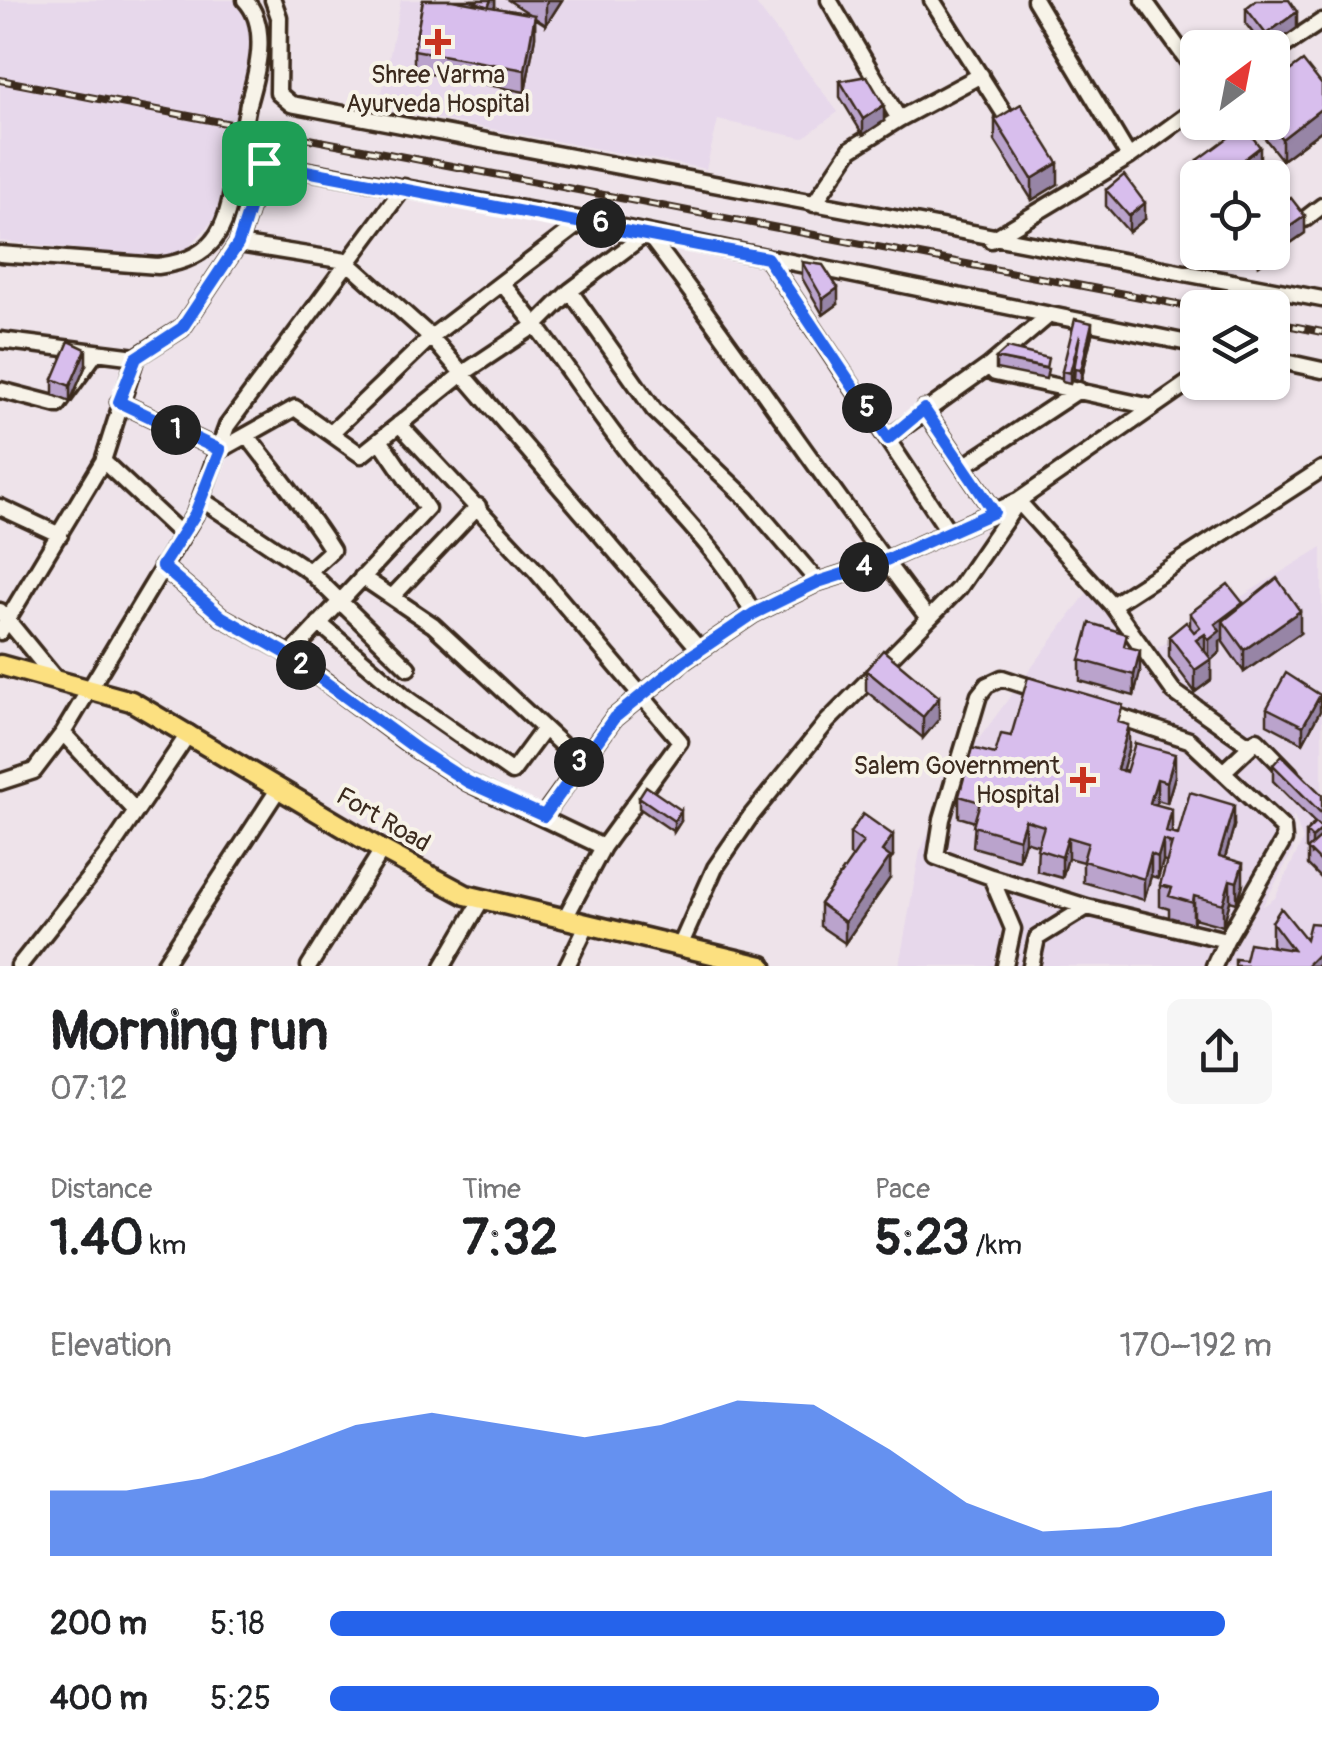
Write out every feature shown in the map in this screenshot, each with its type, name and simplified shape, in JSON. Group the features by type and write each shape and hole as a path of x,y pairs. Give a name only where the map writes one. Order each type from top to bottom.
{"main road":[{"name":"Fort Road","path":"0,666 92,687 131,701 382,850 482,899 682,944 709,959 762,966"}],"street":[{"path":"0,254 158,266 178,264 209,247 229,214 261,47 251,6 244,0"},
{"path":"273,0 279,17 278,93 291,104 992,240 1322,299"},
{"path":"932,0 1010,120"},
{"path":"1035,0 1129,156"},
{"path":"1144,0 1180,50"},
{"path":"833,2 899,119"},
{"path":"1294,16 1306,32"},
{"path":"1290,42 1322,22"},
{"path":"814,204 851,149 981,75"},
{"path":"992,240 1129,156 1180,120"},
{"path":"54,677 3,621 103,462 136,358 182,328 238,244 264,163 584,220 1180,342"},
{"path":"0,782 34,770 62,732 201,499 226,426 404,187"},
{"path":"1305,219 1322,206"},
{"path":"331,433 430,336 584,220"},
{"path":"220,450 295,408 362,455 462,374 537,324 570,291 647,233"},
{"path":"647,233 928,618"},
{"path":"238,244 346,262 430,336 700,650"},
{"path":"767,258 949,532"},
{"path":"503,284 537,324 636,463 725,565 753,614"},
{"path":"570,291 654,410 748,500 818,582"},
{"path":"888,439 924,409 989,366 1047,317"},
{"path":"0,340 136,358"},
{"path":"0,390 58,405 95,354"},
{"path":"1290,364 1322,370"},
{"path":"989,366 995,373 1152,407"},
{"path":"544,816 579,761 614,718 753,614 818,582 884,561 1018,501 1180,388"},
{"path":"964,466 1079,390"},
{"path":"119,402 220,450"},
{"path":"924,409 994,512"},
{"path":"399,424 478,506 680,740 602,847 564,920"},
{"path":"247,435 286,491 307,509 332,550 309,572"},
{"path":"289,656 427,510 380,440"},
{"path":"103,462 182,534"},
{"path":"1112,605 1322,470"},
{"path":"201,499 309,572 408,668"},
{"path":"1018,501 1112,605 1174,692 1248,745 1257,740"},
{"path":"682,944 714,868 750,817 827,722 959,588 1018,501"},
{"path":"392,596 478,506"},
{"path":"0,507 60,535"},
{"path":"162,566 222,617 289,656 434,761 468,782 602,847"},
{"path":"362,577 433,625 579,761"},
{"path":"319,623 409,700 512,772 542,730"},
{"path":"1058,696 1002,678 986,685 942,819 936,857 1087,907 1226,940"},
{"path":"1096,709 1189,740 1282,828 1284,840 1214,966"},
{"path":"62,732 135,810"},
{"path":"20,966 106,856 189,733"},
{"path":"1223,772 1257,740"},
{"path":"1257,740 1296,780"},
{"path":"163,966 279,788"},
{"path":"309,966 382,850"},
{"path":"991,878 1012,932 1005,966"},
{"path":"443,966 482,899"},
{"path":"1031,966 1038,938 1087,907"},
{"path":"567,966 586,925"},
{"path":"1012,932 1038,938"}],"shaded area":[{"path":"0,0 236,0 252,31 252,50 218,215 187,249 165,258 0,241"},
{"path":"401,0 753,0 838,112 803,138 718,120 706,169 379,108"},
{"path":"1322,547 1322,966 899,966 920,851 964,759 1089,590 1150,670 1243,746 1234,727 1160,667 1153,651","holes":["1293,814 1303,840 1275,898 1262,907 1293,851"]}],"building":[{"path":"423,0 452,0 535,15 525,70 414,50"},
{"path":"471,0 491,0 488,7"},
{"path":"1256,0 1289,0 1297,12 1272,30 1263,30 1246,8"},
{"path":"1303,61 1322,85 1322,108 1290,133 1290,71"},
{"path":"867,76 884,105 863,119 840,81"},
{"path":"1021,104 1058,163 1032,179 995,120"},
{"path":"1225,140 1255,140 1260,147 1243,160 1198,160"},
{"path":"1124,175 1145,203 1129,216 1106,190"},
{"path":"1290,199 1305,216 1290,226"},
{"path":"802,262 823,265 838,288 823,299"},
{"path":"1075,319 1092,323 1081,370 1074,369 1080,335 1070,373 1062,371"},
{"path":"69,341 86,349 70,386 53,379"},
{"path":"1007,348 1048,358 1046,368 996,358"},
{"path":"1277,578 1300,611 1244,650 1223,621"},
{"path":"1228,584 1243,603 1215,624 1220,631 1209,640 1205,634 1196,640 1211,659 1195,670 1169,636 1186,622 1194,632 1200,627 1190,613"},
{"path":"1090,623 1127,634 1124,646 1140,650 1134,675 1080,660"},
{"path":"883,650 939,697 923,717 866,670"},
{"path":"1286,673 1320,695 1303,726 1267,708"},
{"path":"1028,677 1123,705 1118,722 1129,725 1117,769 1126,772 1135,743 1175,754 1167,782 1157,779 1150,803 1172,809 1166,832 1178,835 1190,792 1234,805 1219,856 1243,863 1237,882 1230,880 1223,904 1194,896 1193,903 1169,896 1172,888 1160,885 1172,843 1163,840 1158,857 1151,854 1144,879 1083,861 1088,843 1068,837 1062,857 1037,849 1044,826 1025,820 1019,839 973,826 980,802 959,796 972,748 995,754 1001,734 1011,736"},
{"path":"1282,755 1322,795 1322,814 1273,765"},
{"path":"646,786 681,810 674,821 639,797"},
{"path":"863,814 893,835 882,851 890,857 845,922 820,904 863,842 850,833"},
{"path":"1315,823 1322,829 1312,838 1306,832"},
{"path":"1322,836 1322,863 1308,849"},
{"path":"1281,908 1306,939 1310,923 1322,924 1322,954 1306,966 1235,966 1235,959 1245,960 1249,943 1293,950 1272,922"}],"railway":[{"path":"0,80 1180,305"},
{"path":"1290,326 1322,332"}],"place":[{"name":"Shree Varma Ayurveda Hospital","path":"438,42"},
{"name":"Salem Government Hospital","path":"1083,780"}],"route":[{"path":"264,163 596,222 767,258 888,439 924,409 994,512 884,561 818,582 753,614 685,660 614,718 579,761 544,816 468,782 326,686 284,652 222,617 162,566 195,514 220,450 119,402 136,358 182,328 238,244 264,163"}]}
